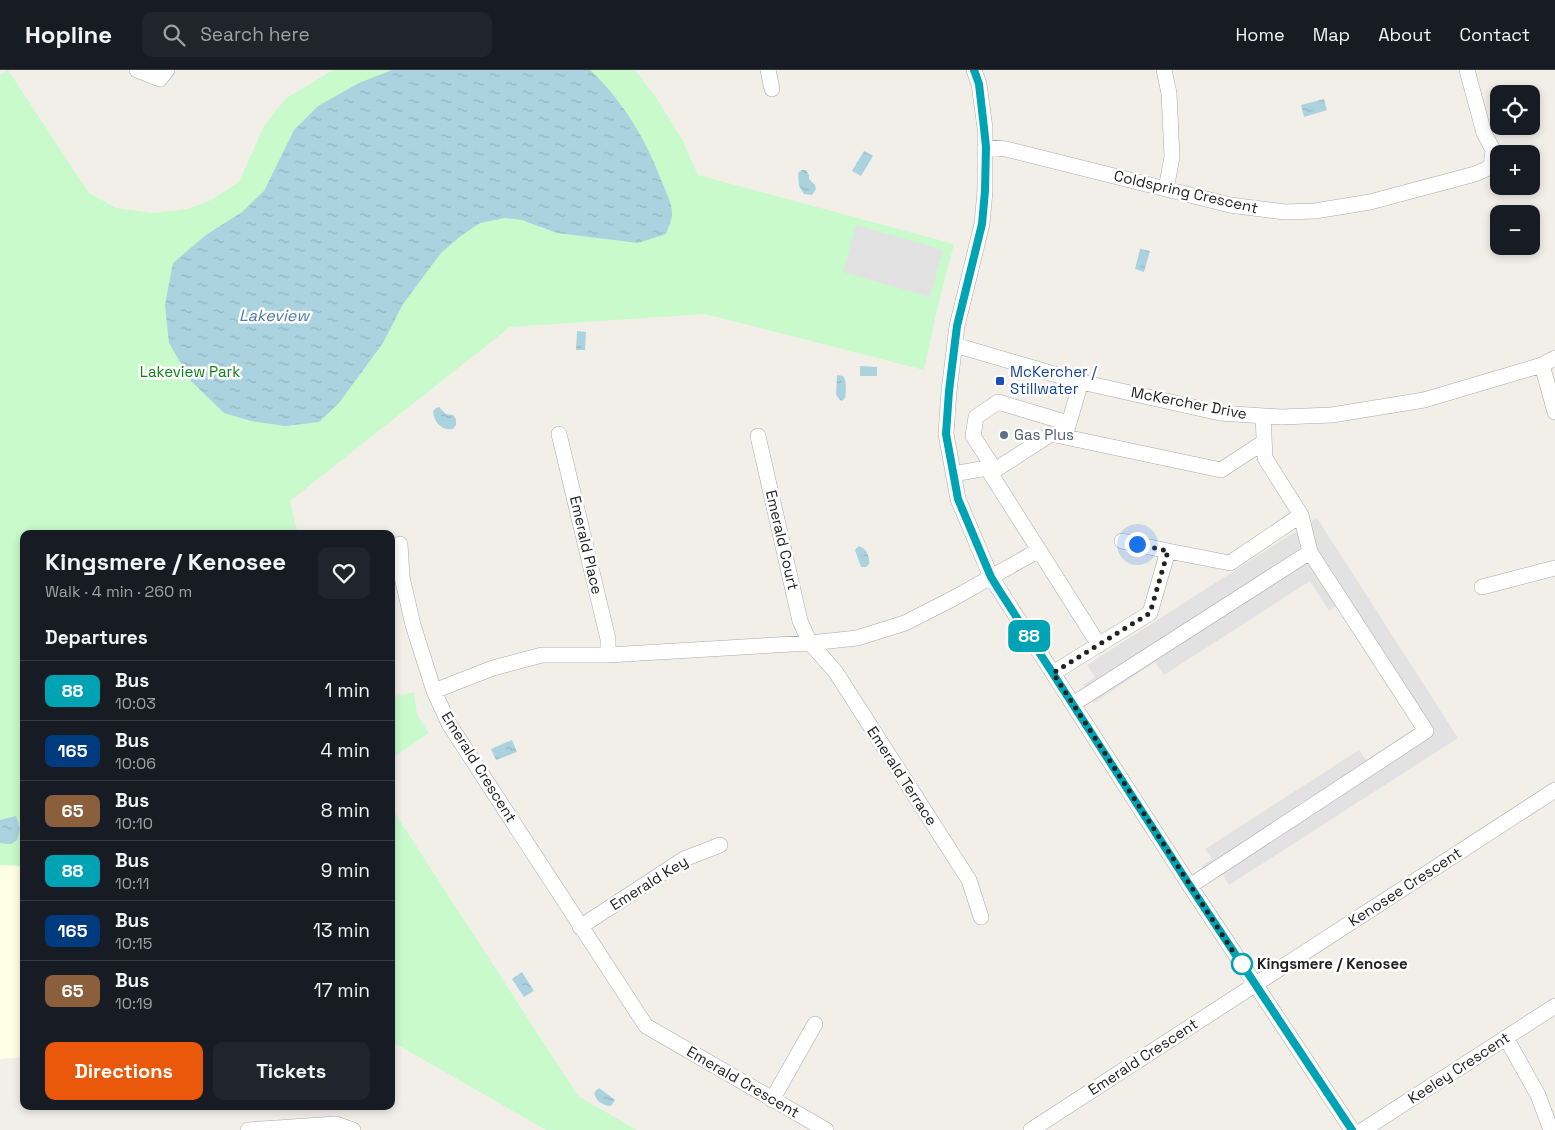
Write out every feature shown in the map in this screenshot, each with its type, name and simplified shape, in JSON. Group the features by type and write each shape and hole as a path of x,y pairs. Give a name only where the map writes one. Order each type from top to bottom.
{"street":[{"path":"137,70 160,80 167,70"},
{"path":"768,70 772,89"},
{"path":"974,70 979,84 986,147 985,191 982,224 957,326 949,391 946,434 958,499 991,577 1190,886 1352,1130"},
{"path":"1164,70 1169,93 1172,157 1166,189"},
{"name":"Coldspring Crescent","path":"986,147 1006,148 1230,205 1270,211 1315,211 1370,202 1475,174 1491,167 1493,150 1484,134 1467,70"},
{"name":"McKercher Drive","path":"955,345 1081,382 1220,413 1263,416 1332,415 1424,400 1551,363"},
{"path":"1551,363 1555,412"},
{"path":"1067,430 1081,382"},
{"path":"1099,645 991,470 973,436 976,417 998,402 1067,430 1221,470 1264,442"},
{"path":"1190,886 1426,731 1310,552 1301,515 1265,458 1263,416"},
{"path":"953,474 991,470 1051,434 1067,430"},
{"name":"Emerald Place","path":"559,434 608,639 608,655"},
{"name":"Emerald Court","path":"758,436 800,621 810,643"},
{"path":"1122,541 1230,563 1301,515"},
{"name":"Emerald Crescent","path":"400,544 402,577 414,625 434,691 450,724 646,1026 826,1130"},
{"path":"434,691 493,668 542,655 608,655 810,643 857,638 905,624 1039,550"},
{"path":"1053,673 1150,613 1168,551"},
{"path":"1073,704 1310,552"},
{"path":"1482,587 1555,568"},
{"name":"Emerald Terrace","path":"810,643 835,671 969,880 982,917"},
{"name":"Kenosee Crescent","path":"1255,984 1555,790"},
{"name":"Emerald Key","path":"580,927 684,859 720,845"},
{"name":"Emerald Crescent","path":"1031,1130 1255,984"},
{"name":"Keeley Crescent","path":"1362,1130 1555,1006"},
{"path":"772,1100 815,1024"},
{"path":"1506,1038 1538,1095 1551,1130"},
{"path":"248,1130 336,1124 353,1130"}],"shaded area":[{"path":"856,225 943,250 930,297 843,272"},
{"path":"1317,518 1458,738 1229,885 1221,872 1208,879 1201,867 1212,859 1205,849 1359,750 1366,760 1419,726 1340,604 1329,611 1310,581 1164,675 1155,662 1094,703 1083,685 1095,677 1087,665"},
{"path":"0,865 20,866 20,1057 0,1059"}],"green space":[{"name":"Lakeview Park","path":"8,70 89,193 116,208 152,213 188,209 211,200 239,182 264,126 285,99 333,70 635,70 657,99 682,139 698,175 954,244 924,370 705,314 510,327 290,501 297,530 20,530 20,866 0,865 0,75"},
{"path":"414,692 417,715 429,733 395,756 395,696"},
{"path":"395,813 578,1096 637,1130 546,1130 395,1043"}],"water":[{"name":"Lakeview","path":"392,70 590,70 624,108 656,166 671,207 672,216 666,234 638,243 557,233 522,220 505,218 480,223 441,253 403,304 383,343 339,403 319,422 285,426 251,421 224,413 191,381 169,343 165,305 173,263 206,235 242,212 264,191 294,130 318,106 359,83"},
{"path":"1324,99 1327,110 1304,117 1301,105"},
{"path":"864,151 873,156 861,176 852,171"},
{"path":"806,170 809,179 815,185 816,189 812,195 804,194 799,186 798,173"},
{"path":"1140,249 1150,251 1144,272 1135,269"},
{"path":"577,331 586,332 585,350 576,350"},
{"path":"860,366 877,367 877,376 860,376"},
{"path":"837,375 843,376 845,381 845,398 842,401 836,395"},
{"path":"439,407 446,414 453,415 456,419 456,425 453,429 445,429 435,419 433,411"},
{"path":"859,546 866,550 868,555 869,564 866,567 861,567 855,550"},
{"path":"512,740 517,752 496,760 491,749"},
{"path":"16,816 20,829 17,840 11,844 0,843 0,820"},
{"path":"522,972 534,991 524,997 512,979"},
{"path":"599,1088 615,1100 611,1106 603,1104 596,1098 594,1093"}],"bus line":[{"name":"88","path":"974,70 979,84 986,147 985,191 982,224 957,326 949,391 946,434 958,499 991,577 999,590 1190,886 1352,1130"}],"place":[{"name":"McKercher / Stillwater","path":"1000,381"},
{"name":"Gas Plus","path":"1004,435"},
{"name":"Kingsmere / Kenosee","path":"1242,964"}],"route":[{"path":"1137,544 1168,551 1150,613 1053,673 1245,970 1242,964"}]}
